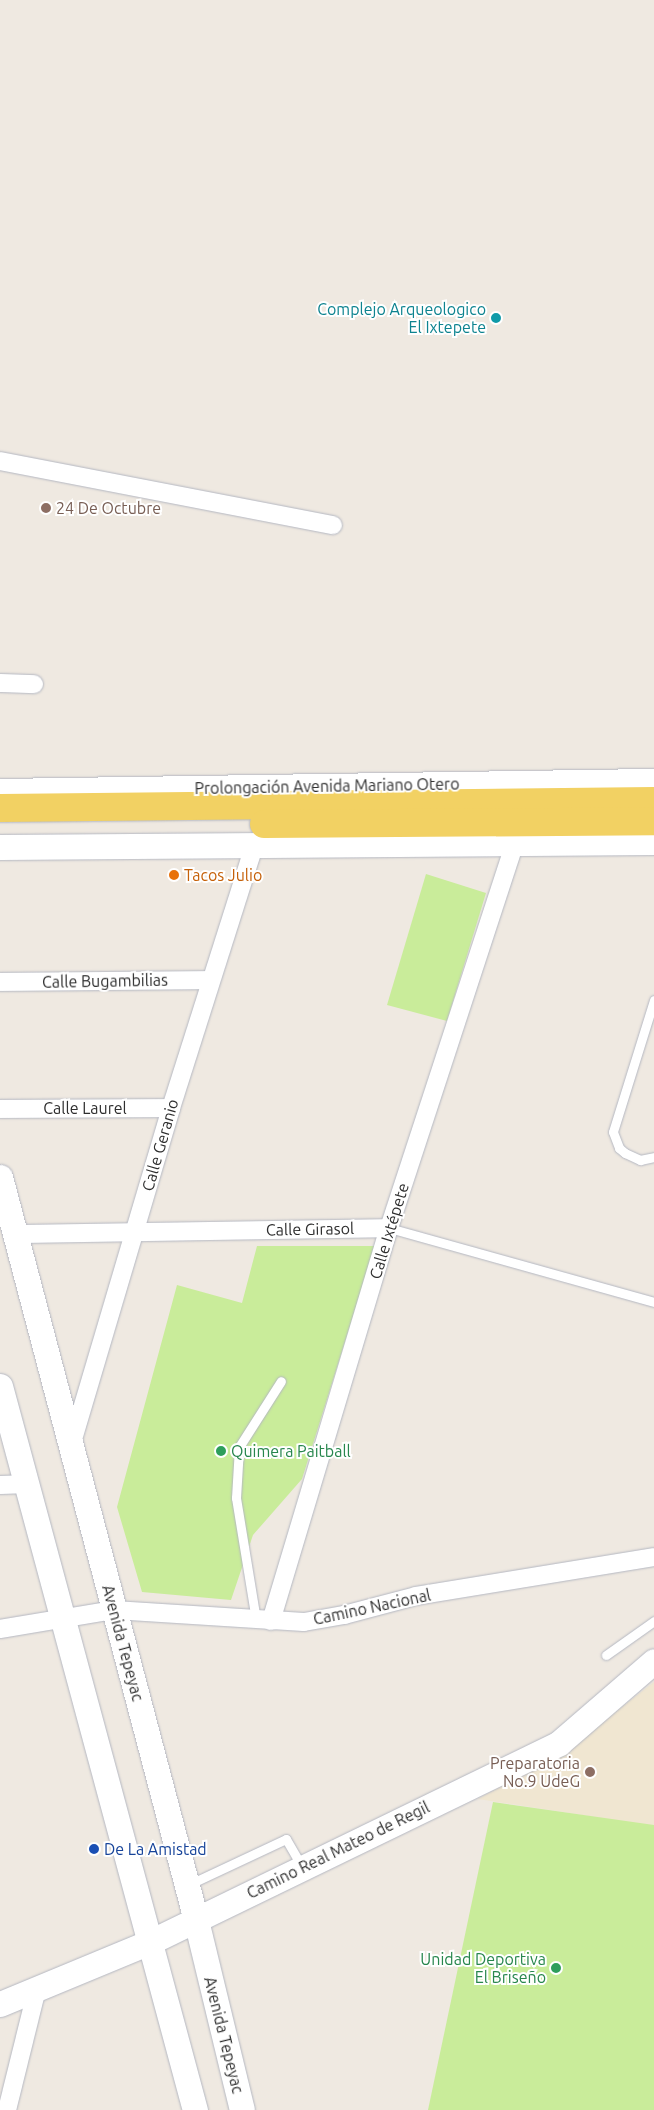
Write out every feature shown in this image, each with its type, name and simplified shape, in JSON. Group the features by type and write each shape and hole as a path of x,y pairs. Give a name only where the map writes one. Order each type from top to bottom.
{"main road":[{"name":"Prolongación Avenida Mariano Otero","path":"0,808 652,811"},
{"path":"0,826 652,811"}],"street":[{"path":"0,461 333,525"},
{"path":"0,683 34,684"},
{"name":"Prolongación Avenida Mariano Otero","path":"0,791 652,811"},
{"path":"0,848 515,843 652,811"},
{"name":"Calle Ixtépete","path":"263,1620 515,843"},
{"name":"Calle Geranio","path":"71,1447 171,1108 254,846"},
{"name":"Calle Bugambilias","path":"0,982 210,980"},
{"name":"Calle Laurel","path":"0,1109 171,1108"},
{"name":"Avenida Tepeyac","path":"0,1177 187,1885 242,2110"},
{"name":"Calle Girasol","path":"15,1234 389,1228"},
{"path":"0,1386 195,2110"},
{"path":"0,1485 26,1484"},
{"name":"Camino Nacional","path":"0,1629 62,1617 114,1610 304,1622 344,1615 416,1596 654,1557"},
{"name":"Camino Real Mateo de Regil","path":"0,2004 150,1942 559,1743 654,1661"},
{"path":"7,2110 37,1989"}],"lane":[{"path":"654,1000 614,1132 619,1148 625,1153 640,1160 654,1158"},
{"name":"Calle Girasol","path":"389,1228 654,1302"},
{"path":"263,1620 236,1498 239,1447 281,1381"},
{"path":"606,1655 654,1621"},
{"path":"187,1885 286,1839 302,1868"}],"shaded area":[{"name":"Preparatoria No.9 UdeG","path":"654,1682 654,1826 478,1799 573,1745"}],"green space":[{"path":"426,874 486,893 447,1021 387,1005"},
{"name":"Quimera Paitball","path":"257,1246 375,1246 302,1479 253,1535 231,1600 142,1592 117,1507 177,1285 242,1303"},
{"name":"Unidad Deportiva El Briseño","path":"493,1802 654,1825 654,2110 428,2110"}],"place":[{"name":"Complejo Arqueologico El Ixtepete","path":"496,318"},
{"name":"24 De Octubre","path":"46,508"},
{"name":"Tacos Julio","path":"174,875"},
{"name":"Quimera Paitball","path":"221,1451"},
{"name":"Preparatoria No.9 UdeG","path":"590,1772"},
{"name":"De La Amistad","path":"94,1849"},
{"name":"Unidad Deportiva El Briseño","path":"556,1968"}]}
